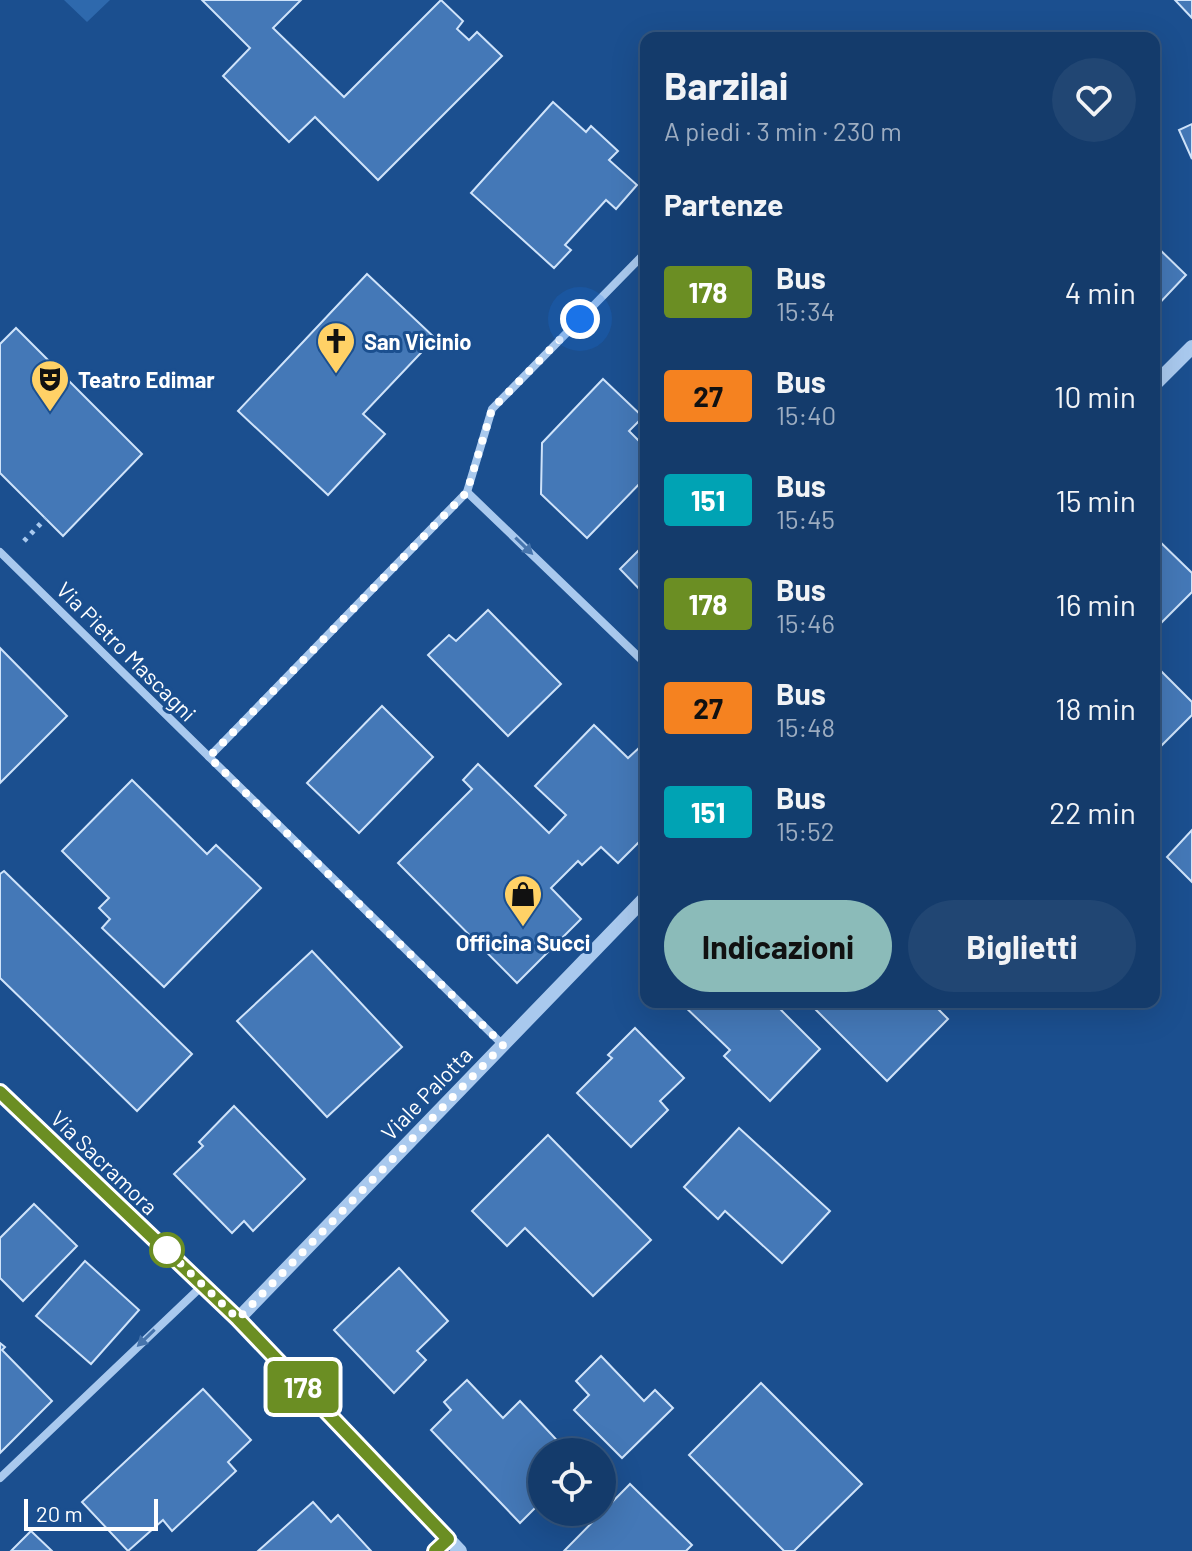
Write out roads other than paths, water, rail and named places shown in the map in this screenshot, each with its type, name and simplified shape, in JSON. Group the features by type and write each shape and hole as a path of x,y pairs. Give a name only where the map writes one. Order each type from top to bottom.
{"street":[{"path":"209,757 467,492 492,409 640,258"},
{"path":"1160,379 1192,347"},
{"path":"467,492 640,658"},
{"name":"Via Pietro Mascagni","path":"0,552 503,1045"},
{"name":"Viale Palotta","path":"238,1319 640,903"},
{"name":"Via Sacramora","path":"0,1092 238,1319 460,1551"},
{"path":"0,1478 203,1285"},
{"path":"435,1551 448,1539"}],"place":[{"name":"San Vicinio","path":"336,375"},
{"name":"Teatro Edimar","path":"50,413"},
{"name":"Officina Succi","path":"523,928"}]}
